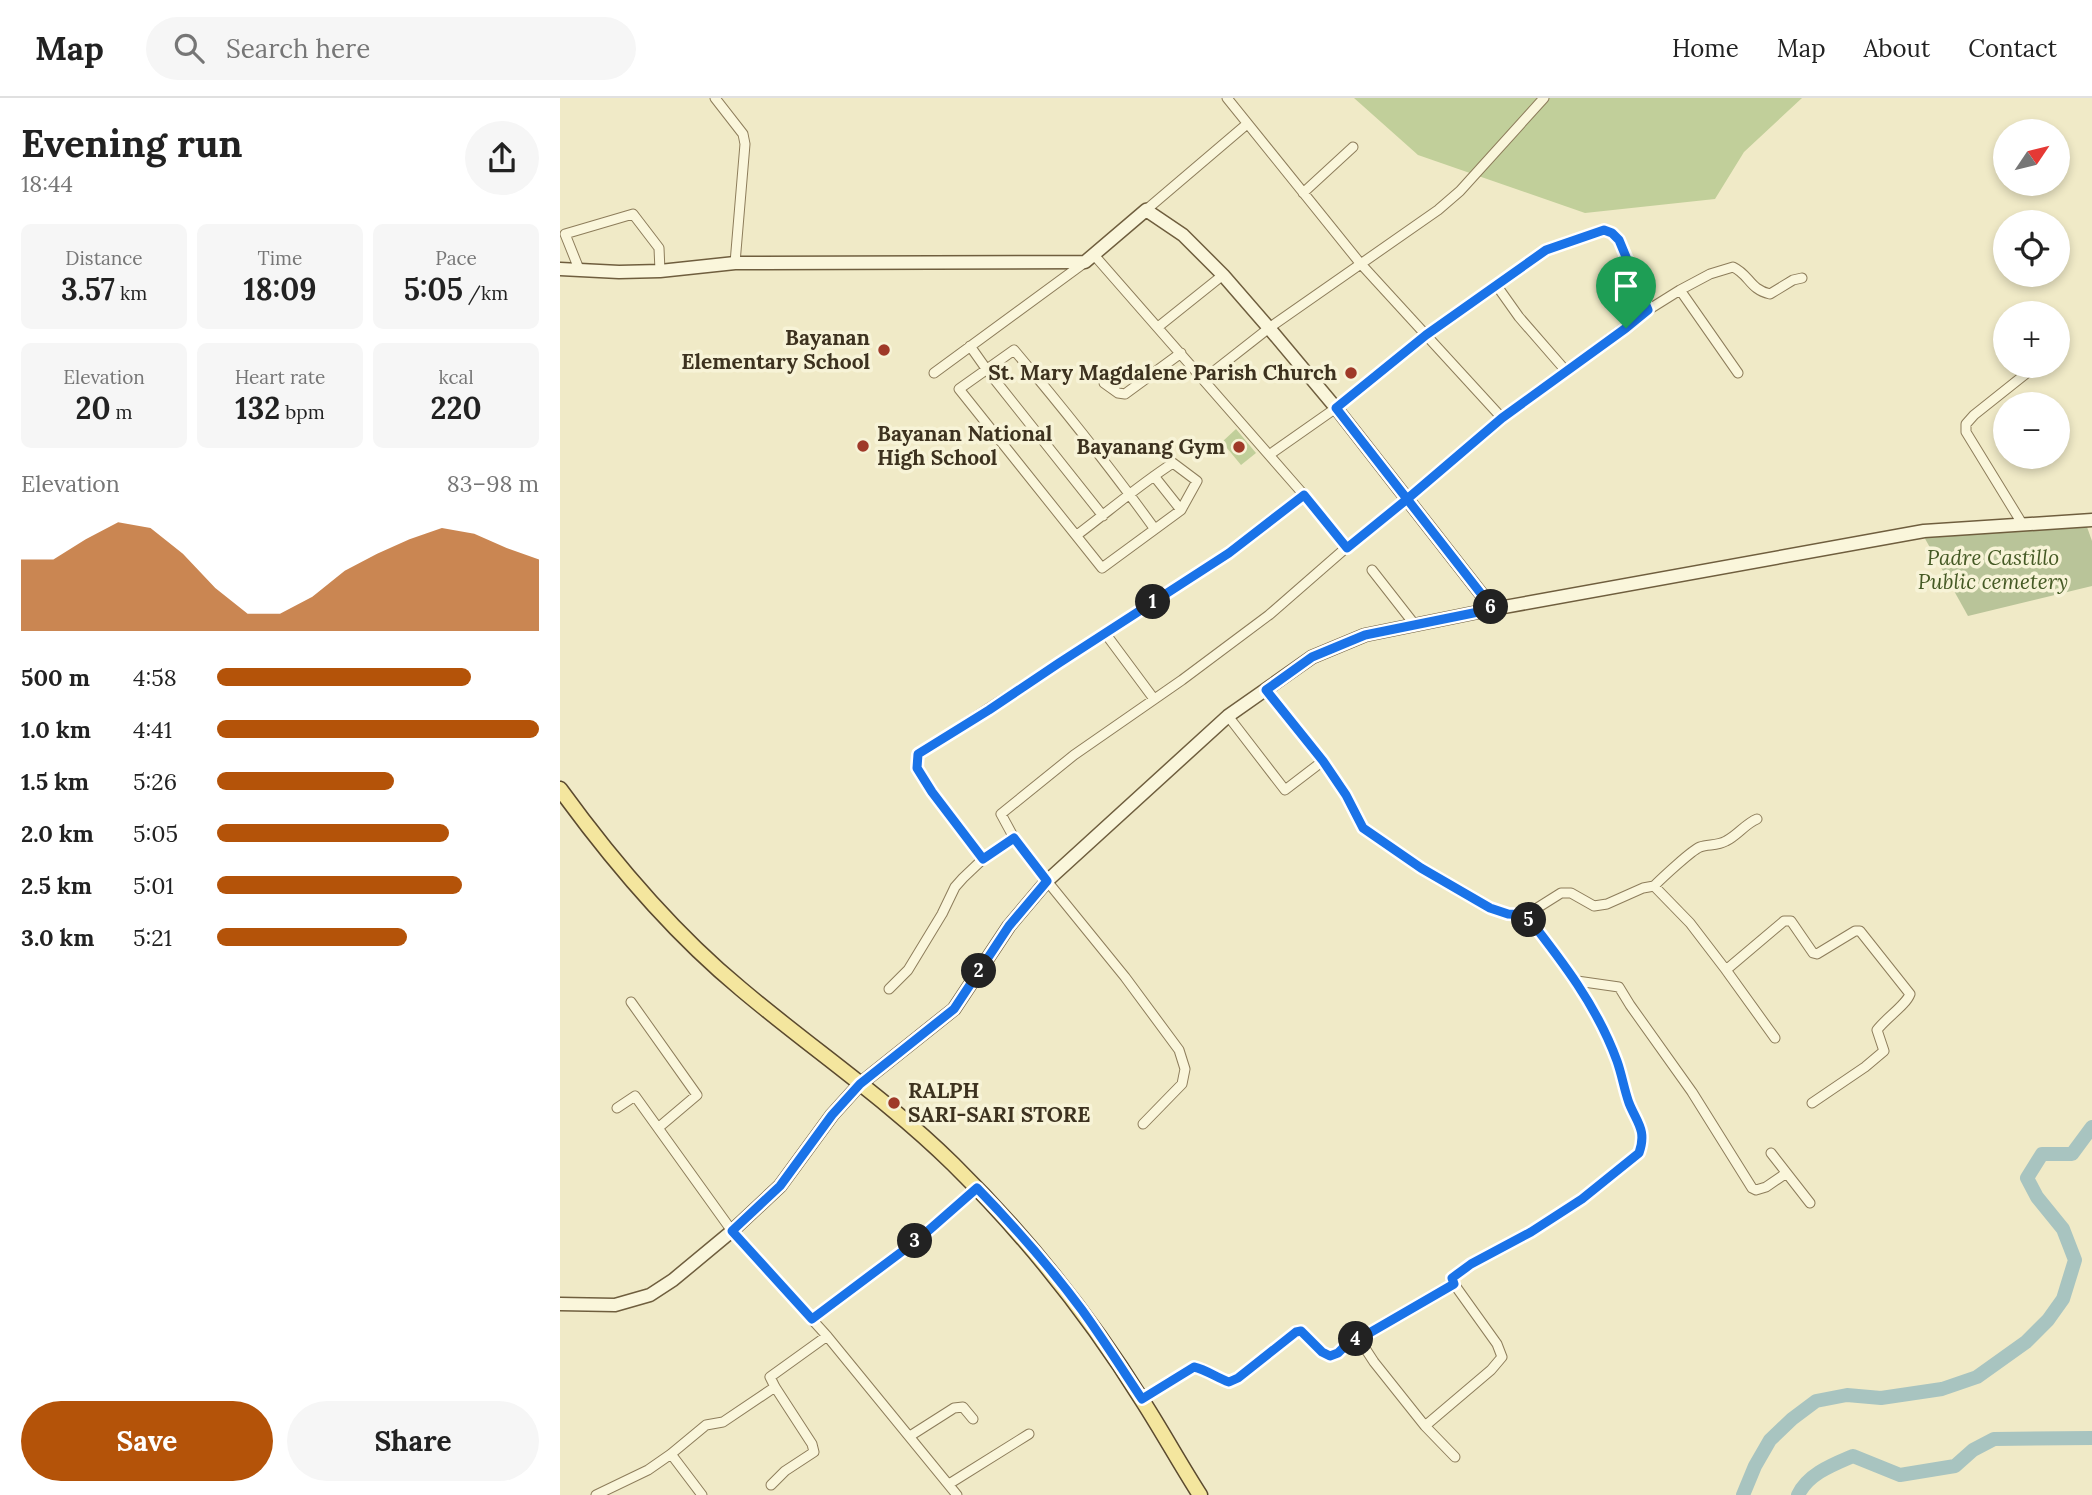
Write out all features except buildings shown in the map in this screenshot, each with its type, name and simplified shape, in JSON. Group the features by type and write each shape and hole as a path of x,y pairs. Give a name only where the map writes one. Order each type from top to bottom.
{"main road":[{"path":"560,789 636,887 686,939 740,988 904,1118 1013,1225 1082,1311 1142,1399 1200,1495"}],"street":[{"path":"715,98 743,135 745,144 735,262"},
{"path":"1227,98 1360,263 1502,418"},
{"path":"1204,379 1269,328 1438,210 1460,191 1545,98"},
{"path":"934,373 1090,258 1247,124"},
{"path":"1303,193 1353,146"},
{"path":"1146,210 1183,235 1223,275 1336,408 1493,609"},
{"path":"579,269 565,234 633,214 659,248 660,271"},
{"path":"1269,454 1336,408 1426,335 1546,250 1604,230 1612,233 1619,240 1648,310"},
{"path":"560,269 619,272 660,271 735,262 1090,258 1181,352 1347,548"},
{"path":"1143,1124 1182,1084 1185,1069 1178,1050 1125,977 1014,838 1002,814 1074,755 1269,615 1502,418 1648,310 1710,274 1733,267 1741,270 1759,292 1770,294 1793,280 1802,278"},
{"path":"1158,327 1223,275"},
{"path":"1497,286 1519,317 1566,371"},
{"path":"1680,290 1738,373"},
{"path":"970,346 1102,516"},
{"path":"1077,536 1102,516 1130,495 1154,476 1173,463 1197,481 1181,510 1102,568 959,389 1014,350 1055,399 1130,495 1154,528"},
{"path":"1104,383 1118,393 1125,394 1181,352"},
{"path":"2020,378 1974,415 1966,424 1965,432 2023,525"},
{"path":"1154,476 1181,510"},
{"path":"983,859 917,768 918,754 1229,553 1304,495"},
{"path":"560,1304 615,1305 650,1295 732,1231 780,1186 832,1115 860,1084 954,1009 1009,926 1047,881 1228,716 1312,657 1365,635 1493,609 1924,531 2091,522"},
{"path":"1372,570 1415,625"},
{"path":"1105,633 1154,699"},
{"path":"1266,690 1323,761 1346,795 1363,828 1421,868 1490,908 1508,914 1526,915 1562,893 1571,893 1594,906 1607,904 1654,886 1700,847 1725,842 1757,820"},
{"path":"1228,716 1285,790 1323,761"},
{"path":"888,989 908,970 955,887 983,859 1014,838"},
{"path":"1654,886 1690,923 1775,1038"},
{"path":"1425,1426 1492,1370 1502,1357 1497,1344 1452,1278 1582,1199 1639,1153 1643,1142 1642,1129 1629,1102 1617,1061 1603,1030 1577,981 1526,915"},
{"path":"1726,971 1784,921 1791,921 1816,954 1855,931 1860,931 1910,994 1908,1000 1877,1030 1884,1051 1812,1102"},
{"path":"1577,981 1619,987 1692,1092 1752,1188 1756,1190 1766,1187 1785,1174"},
{"path":"631,1002 697,1095 658,1128"},
{"path":"617,1108 635,1096 732,1231 828,1336 957,1495"},
{"path":"1771,1153 1810,1203"},
{"path":"812,1319 920,1238 977,1188"},
{"path":"1142,1399 1194,1367 1229,1382 1238,1378 1296,1332 1301,1331 1322,1352 1330,1356 1338,1353 1352,1339 1359,1339 1454,1284"},
{"path":"771,1485 785,1471 814,1452 812,1444 770,1377 828,1336"},
{"path":"1359,1339 1425,1426 1455,1457"},
{"path":"596,1495 648,1470 706,1425 723,1422 775,1387"},
{"path":"910,1436 954,1408 963,1407 973,1419"},
{"path":"949,1484 1029,1434"},
{"path":"671,1454 702,1495"}],"green space":[{"path":"1354,98 1802,98 1744,152 1715,199 1585,213 1418,155"},
{"name":"Bayanang Gym","path":"1236,429 1256,453 1241,465 1222,442"},
{"name":"Padre Castillo Public cemetery","path":"2087,527 2092,541 2092,586 1968,616 1923,535"}],"waterway":[{"path":"1743,1495 1770,1440 1816,1401 1847,1395 1881,1398 1942,1389 1977,1377 2026,1342 2048,1320 2063,1299 2075,1260 2063,1229 2037,1197 2027,1178 2042,1154 2072,1154 2092,1127"},
{"path":"1798,1495 1814,1476 1853,1456 1900,1475 1955,1466 1973,1450 1994,1439 2092,1438"}],"place":[{"name":"Bayanan Elementary School","path":"884,350"},
{"name":"St. Mary Magdalene Parish Church","path":"1351,373"},
{"name":"Bayanan National High School","path":"863,446"},
{"name":"Bayanang Gym","path":"1239,447"},
{"name":"RALPH SARI-SARI STORE","path":"894,1103"}],"route":[{"path":"1626,328 1502,418 1406,500 1347,548 1304,495 1229,553 918,754 917,768 983,859 1014,838 1047,881 1009,926 954,1009 860,1084 832,1115 780,1186 732,1231 812,1319 920,1238 977,1188 1013,1225 1060,1282 1142,1399 1194,1367 1229,1382 1238,1378 1296,1332 1301,1331 1322,1352 1330,1356 1338,1353 1352,1339 1359,1339 1454,1284 1452,1278 1471,1264 1531,1232 1582,1199 1639,1153 1643,1142 1642,1129 1629,1102 1617,1061 1603,1030 1577,981 1526,915 1508,914 1490,908 1421,868 1363,828 1346,795 1323,761 1266,690 1312,657 1365,635 1493,609 1406,500 1336,408 1426,335 1546,250 1581,236 1604,230 1619,240 1648,310 1626,328"}]}
